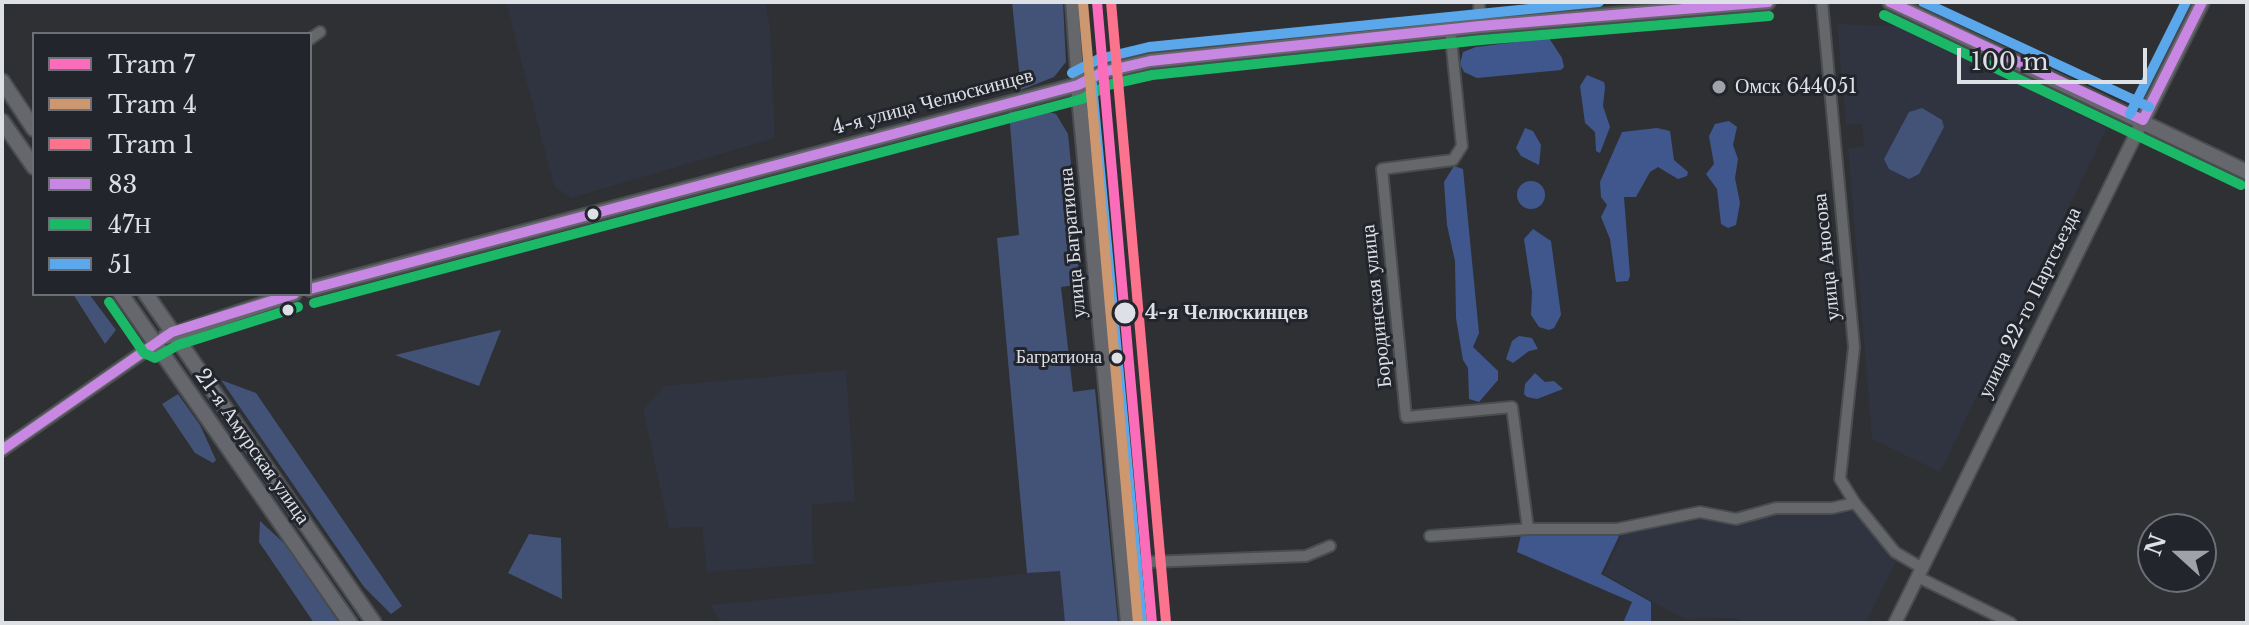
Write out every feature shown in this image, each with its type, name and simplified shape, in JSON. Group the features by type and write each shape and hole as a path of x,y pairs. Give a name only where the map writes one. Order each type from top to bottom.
{"main road":[{"name":"4-я улица Челюскинцев","path":"312,288 1078,85 1103,72 1150,61 1480,26 1768,2"},
{"path":"1890,2 2247,172"},
{"name":"улица 22-го Партсъезда","path":"2143,120 2202,2"},
{"path":"2,81 32,126"},
{"name":"улица Багратиона","path":"1078,85 1128,623"},
{"path":"2,121 32,164"},
{"name":"21-я Амурская улица","path":"122,296 350,623"},
{"name":"21-я Амурская улица","path":"147,296 374,623"},
{"path":"155,344 172,332 288,296"}],"street":[{"name":"улица Багратиона","path":"1072,2 1078,85"},
{"path":"1479,2 1480,26"},
{"name":"улица Аносова","path":"1822,2 1854,347 1840,479 1855,503 1895,552 1920,572 2011,623"},
{"name":"Бородинская улица","path":"1450,29 1462,146 1453,160 1382,169 1406,417 1512,407 1528,529"},
{"path":"312,38 320,32"},
{"name":"улица 22-го Партсъезда","path":"1895,623 2143,120"},
{"path":"2,450 155,344"},
{"path":"1430,536 1528,529 1617,529 1700,512 1736,519 1776,508 1832,508 1855,503"},
{"path":"1123,563 1306,556 1330,546"}],"shaded area":[{"path":"506,2 765,2 770,28 775,138 571,198 554,186"},
{"path":"1012,2 1063,2 1066,62 1054,77 1021,90"},
{"path":"1837,24 1900,26 2107,128 1940,472 1872,439 1848,148 1864,146 1862,124 1846,125"},
{"path":"1549,38 1562,58 1564,67 1561,70 1477,78 1464,72 1460,64 1463,52 1476,47"},
{"path":"1587,75 1604,82 1605,87 1603,106 1610,127 1600,153 1596,151 1595,132 1585,123 1580,86"},
{"path":"1035,108 1056,114 1068,134 1081,263 1073,272 1075,285 1061,287 1073,392 1095,389 1118,623 1065,623 1060,571 1027,573 997,238 1019,235 1009,112"},
{"path":"1922,108 1942,120 1944,127 1919,174 1909,179 1889,169 1884,159 1909,112"},
{"path":"1729,121 1737,127 1733,145 1738,159 1735,178 1740,203 1736,225 1728,228 1721,224 1717,189 1706,174 1714,164 1709,136 1715,124"},
{"path":"1525,128 1533,131 1541,145 1539,165 1521,156 1516,148"},
{"path":"1657,128 1670,131 1674,160 1688,172 1687,176 1678,179 1658,167 1650,172 1636,197 1624,197 1630,276 1628,281 1616,282 1610,239 1601,217 1607,205 1601,197 1600,182 1622,132"},
{"path":"1454,166 1463,169 1479,333 1473,347 1498,371 1498,380 1479,402 1469,399 1468,368 1463,360 1456,318 1455,261 1447,225 1444,182"},
{"path":"1531,181 1541,185 1545,195 1541,205 1531,209 1521,205 1517,195 1521,185"},
{"path":"1533,229 1551,241 1561,315 1554,328 1549,330 1539,327 1531,315 1532,292 1524,239"},
{"path":"74,296 90,296 116,330 105,344"},
{"path":"501,330 479,386 395,355"},
{"path":"1519,336 1532,338 1538,349 1529,351 1513,363 1506,359 1512,341"},
{"path":"846,370 855,501 812,505 813,564 707,572 702,527 669,528 643,409 664,386"},
{"path":"1535,373 1545,382 1554,381 1563,389 1537,399 1527,397 1524,394 1525,384"},
{"path":"221,380 256,393 402,606 391,614 364,587"},
{"path":"178,394 200,425 216,460 213,463 195,453 162,404"},
{"path":"1852,508 1897,559 1866,623 1745,623 1734,618 1684,619 1604,574 1623,533 1741,511"},
{"path":"260,521 285,544 339,623 314,623 259,542"},
{"path":"529,534 561,538 562,599 508,573"},
{"path":"1521,535 1619,536 1601,574 1651,602 1651,623 1623,623 1632,602 1517,552"},
{"path":"1060,570 1065,623 722,623 710,605"}],"tram line":[{"name":"7","path":"1097,2 1152,623"},
{"name":"1","path":"1111,2 1166,622"},
{"name":"4","path":"1083,3 1138,623"}],"transit line":[{"name":"51","path":"1072,73 1099,59 1149,47 1599,2"},
{"name":"83","path":"312,288 1078,85 1103,72 1150,61 1480,26 1768,2"},
{"name":"83","path":"1890,2 2143,120"},
{"name":"51","path":"1923,2 2149,107"},
{"name":"51","path":"2130,114 2186,2"},
{"name":"83","path":"2143,120 2202,2"},
{"name":"47Н","path":"1884,15 2241,185"},
{"name":"47Н","path":"314,303 1082,99 1108,85 1152,75 1481,40 1769,16"},
{"name":"51","path":"1092,84 1142,622"},
{"name":"83","path":"2,450 172,332 288,296"},
{"name":"47Н","path":"109,302 144,353 155,358 178,345 298,307"}],"place":[{"name":"Омск 644051","path":"1719,87"},
{"name":"4-я Челюскинцев","path":"1125,313"},
{"name":"Багратиона","path":"1117,358"}]}
